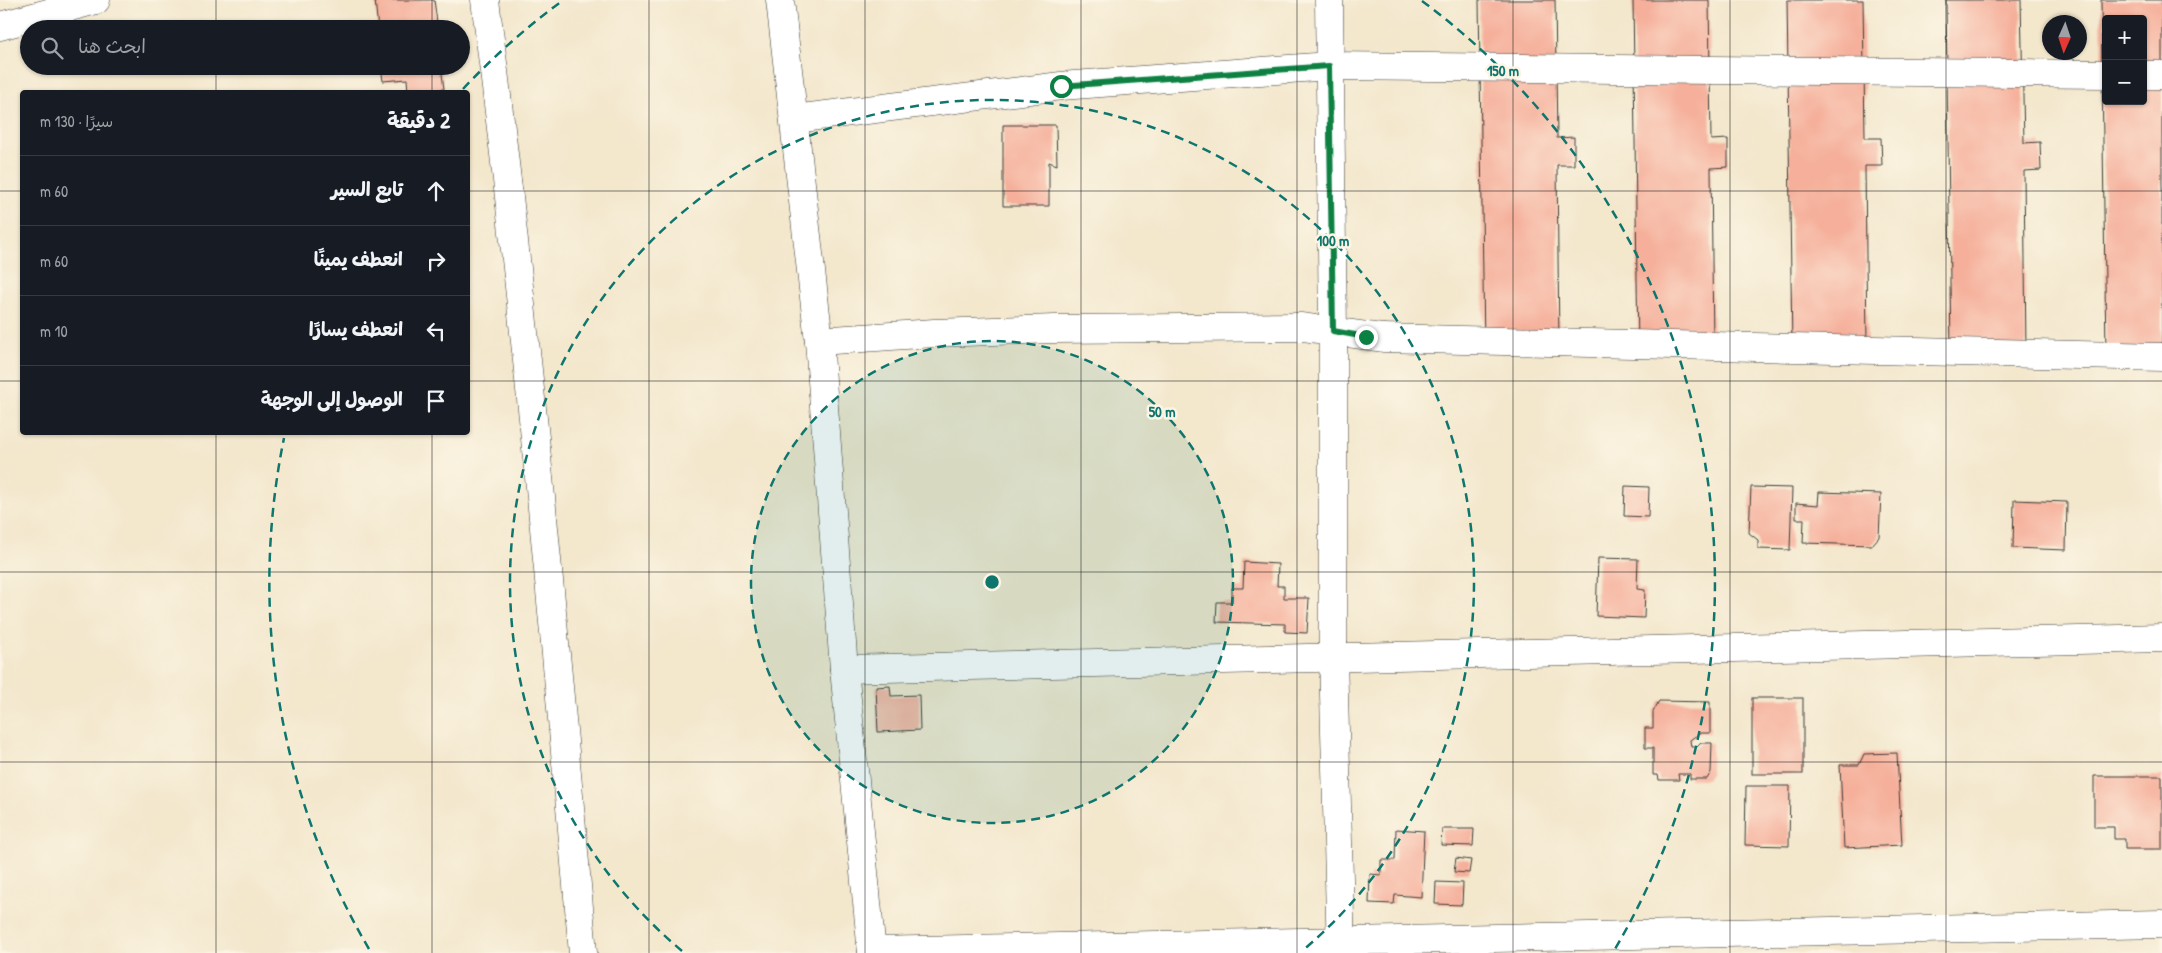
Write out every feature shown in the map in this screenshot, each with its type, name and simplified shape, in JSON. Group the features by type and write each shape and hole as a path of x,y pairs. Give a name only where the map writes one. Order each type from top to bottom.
{"street":[{"path":"22,20 96,0"},
{"path":"485,0 509,183 555,638 584,953"},
{"path":"780,0 819,341 844,669 872,952 1341,947 2162,924"},
{"path":"1329,0 1333,331 1333,658 1341,947"},
{"path":"0,26 20,21"},
{"path":"794,120 1061,86 1329,66 2102,74"},
{"path":"2147,75 2162,75"},
{"path":"819,341 1055,329 1302,326 1383,338 2162,357"},
{"path":"844,669 2162,638"}],"building":[{"path":"375,0 434,0 437,20 377,20"},
{"path":"1479,0 1555,0 1557,138 1574,137 1574,165 1557,165 1559,345 1484,346"},
{"path":"1633,0 1709,0 1711,140 1728,139 1728,167 1711,168 1713,346 1638,348"},
{"path":"1787,0 1863,0 1865,138 1881,138 1882,166 1865,166 1867,345 1792,346"},
{"path":"1946,0 2021,0 2024,143 2040,142 2041,170 2024,171 2026,350 1951,351"},
{"path":"2101,0 2162,0 2162,351 2106,352 2102,105 2147,105 2147,15 2102,15 2102,70"},
{"path":"382,75 442,75 444,89 408,90 407,79 383,81"},
{"path":"1003,125 1056,125 1057,165 1049,162 1049,206 1003,206"},
{"path":"1625,486 1649,487 1648,517 1624,516"},
{"path":"1751,487 1792,488 1790,550 1758,549 1758,540 1749,533"},
{"path":"1819,492 1881,494 1879,537 1872,545 1803,543 1804,519 1796,519 1796,503 1818,505"},
{"path":"2014,500 2067,502 2066,550 2013,548"},
{"path":"1598,558 1638,559 1637,589 1645,590 1644,618 1596,616"},
{"path":"1244,562 1278,564 1277,586 1284,586 1284,598 1309,598 1307,633 1285,632 1285,624 1216,622 1217,602 1232,602 1232,588 1243,588"},
{"path":"890,686 891,696 919,695 920,730 878,732 876,687"},
{"path":"1752,698 1803,698 1803,774 1752,774"},
{"path":"1659,701 1710,702 1710,733 1700,733 1690,740 1691,747 1697,747 1701,743 1712,743 1711,772 1707,779 1690,779 1690,774 1678,774 1679,780 1659,780 1658,775 1653,775 1653,748 1645,748 1645,728 1653,728 1653,712"},
{"path":"1897,753 1902,845 1844,848 1840,765 1859,765 1864,754"},
{"path":"2094,776 2162,776 2162,849 2125,849 2125,839 2114,839 2114,827 2094,827"},
{"path":"1746,786 1790,786 1789,846 1745,845"},
{"path":"1396,829 1424,831 1421,897 1395,895 1394,904 1369,903 1370,874 1381,875 1381,860 1395,860"},
{"path":"1442,829 1474,829 1473,846 1441,845"},
{"path":"1456,858 1471,860 1469,873 1454,872"},
{"path":"1436,882 1463,883 1462,905 1435,904"}],"route":[{"path":"1061,86 1329,66 1333,331 1366,337"}]}
